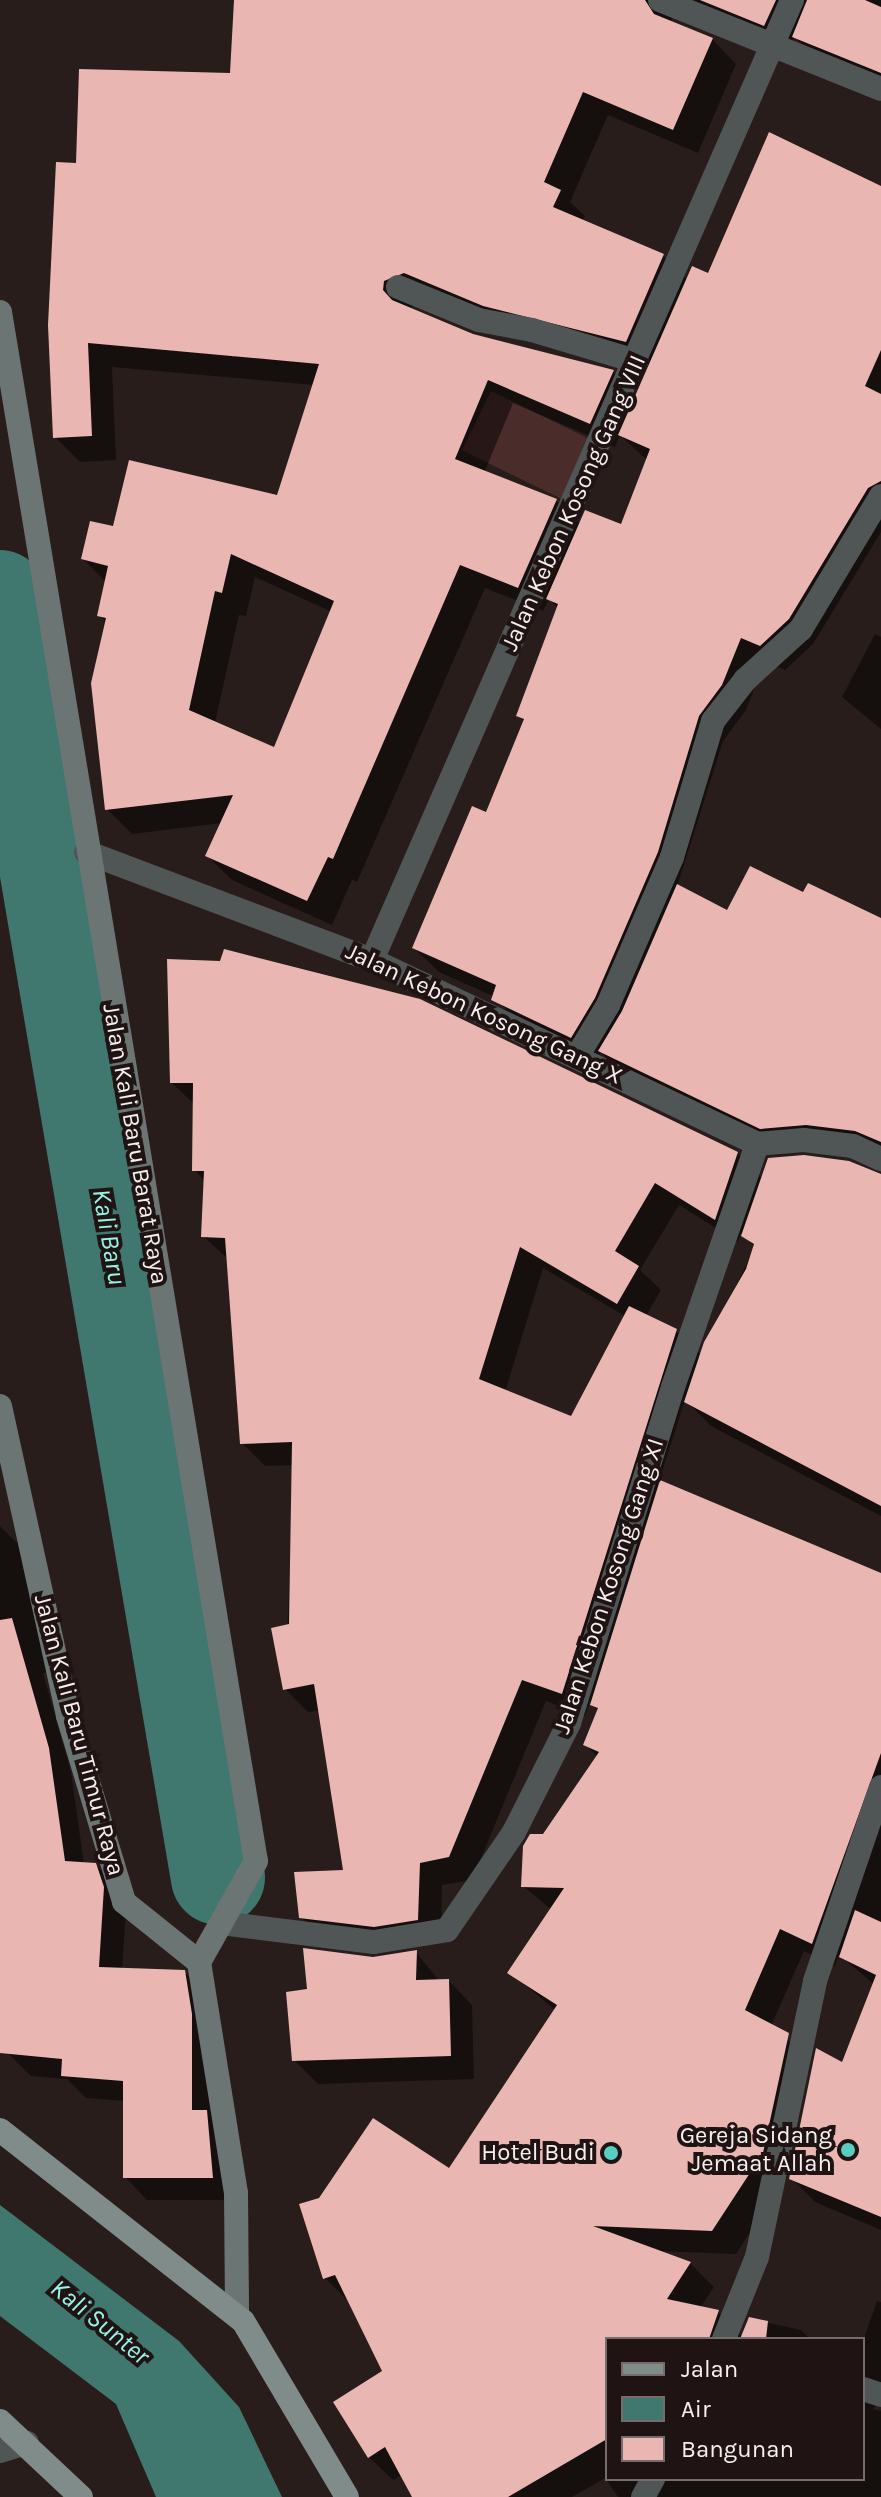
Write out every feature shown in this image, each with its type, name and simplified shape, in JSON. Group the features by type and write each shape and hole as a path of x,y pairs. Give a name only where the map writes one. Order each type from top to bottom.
{"main road":[{"path":"0,2130 240,2319 275,2371 347,2497"},
{"path":"0,2421 27,2443 81,2497"}],"street":[{"path":"660,0 881,89"},
{"name":"Jalan Kebon Kosong Gang VIII","path":"372,960 792,0"},
{"path":"398,287 479,320 532,330 636,361"},
{"name":"Jalan Kali Baru Barat Raya","path":"0,312 86,852 256,1861 199,1962"},
{"path":"578,1055 608,1005 672,857 713,721 745,680 801,629 881,496"},
{"name":"Jalan Kebon Kosong Gang X","path":"86,852 372,960 578,1055 757,1144"},
{"path":"757,1144 804,1140 853,1146 881,1159"},
{"name":"Jalan Kebon Kosong Gang XI","path":"221,1923 374,1942 447,1930 514,1832 569,1723 673,1387 757,1144"},
{"name":"Jalan Kali Baru Timur Raya","path":"0,1406 68,1716 124,1902 199,1962"},
{"path":"725,2337 757,2257 815,1981 881,1787"},
{"path":"199,1962 236,2193 240,2319"},
{"path":"0,2451 27,2443"}],"shaded area":[{"path":"491,391 599,444 570,503 462,450"}],"water":[{"name":"Kali Sunter","path":"0,2205 179,2341 239,2407 282,2497 156,2497 116,2404 0,2316"}],"building":[{"path":"234,0 645,0 654,14 713,38 673,130 583,92 544,182 561,190 553,207 664,254 626,342 483,306 404,273 384,281 383,290 392,300 473,334 614,370 590,424 488,380 455,459 557,499 518,588 460,565 333,859 328,857 307,901 205,856 233,795 105,810 91,683 106,618 97,616 108,566 81,559 90,521 113,526 129,460 277,495 319,364 88,343 92,436 53,438 48,325 56,162 76,163 79,69 230,73","holes":["231,554 334,601 274,747 189,710 215,591 222,593"]},
{"path":"700,0 776,0 764,26"},
{"path":"807,0 865,0 881,7 881,73 792,37"},
{"path":"769,132 881,186 881,350 865,386 881,394 881,481 868,488 789,619 760,646 741,638 722,685 699,716 658,852 595,998 571,1038 491,1000 496,985 412,948 472,806 486,812 524,719 516,716 558,604 546,599 585,510 621,524 650,449 618,435 692,266 708,273"},
{"path":"750,866 803,892 808,883 881,918 881,1142 855,1131 806,1125 760,1129 598,1051 622,1011 677,884 727,910"},
{"path":"224,949 420,999 738,1152 715,1220 655,1183 615,1251 639,1266 617,1304 520,1247 479,1379 571,1416 629,1306 677,1329 562,1694 522,1680 449,1857 420,1863 418,1920 374,1927 299,1918 294,1872 343,1870 314,1684 283,1690 271,1628 289,1624 292,1442 240,1444 225,1238 201,1237 204,1171 192,1171 193,1083 170,1083 167,959 220,961"},
{"path":"804,1155 849,1161 881,1174 881,1506 684,1402 704,1342 746,1269 754,1244 741,1236 768,1158"},
{"path":"660,1480 881,1573 881,1753 812,1944 780,1929 745,2010 789,2033 763,2153 712,2231 593,2226 691,2262 667,2299 719,2310 710,2337 605,2337 605,2440 508,2497 412,2497 385,2447 368,2458 333,2402 382,2371 335,2275 323,2279 299,2204 319,2198 373,2118 449,2168 557,2005 507,1973 564,1888 521,1887 523,1846 530,1834 543,1834 599,1752 583,1745 598,1708 590,1705"},
{"path":"12,1618 49,1748 65,1861 96,1863 104,1887 99,1967 185,1970 192,2014 192,2110 207,2110 213,2178 123,2178 123,2081 61,2076 62,2059 0,2053 0,1620"},
{"path":"855,1910 881,1922 881,2217 789,2179 816,2048 842,2062 876,1975 839,1957"},
{"path":"303,1948 373,1957 417,1950 416,1980 449,1979 451,2056 292,2061 286,1992 307,1989"},
{"path":"749,2317 768,2321 766,2337 741,2337"}],"waterway":[{"name":"Kali Baru","path":"0,597 218,1878"}],"place":[{"name":"Gereja Sidang Jemaat Allah","path":"848,2150"},
{"name":"Hotel Budi","path":"611,2153"}]}
